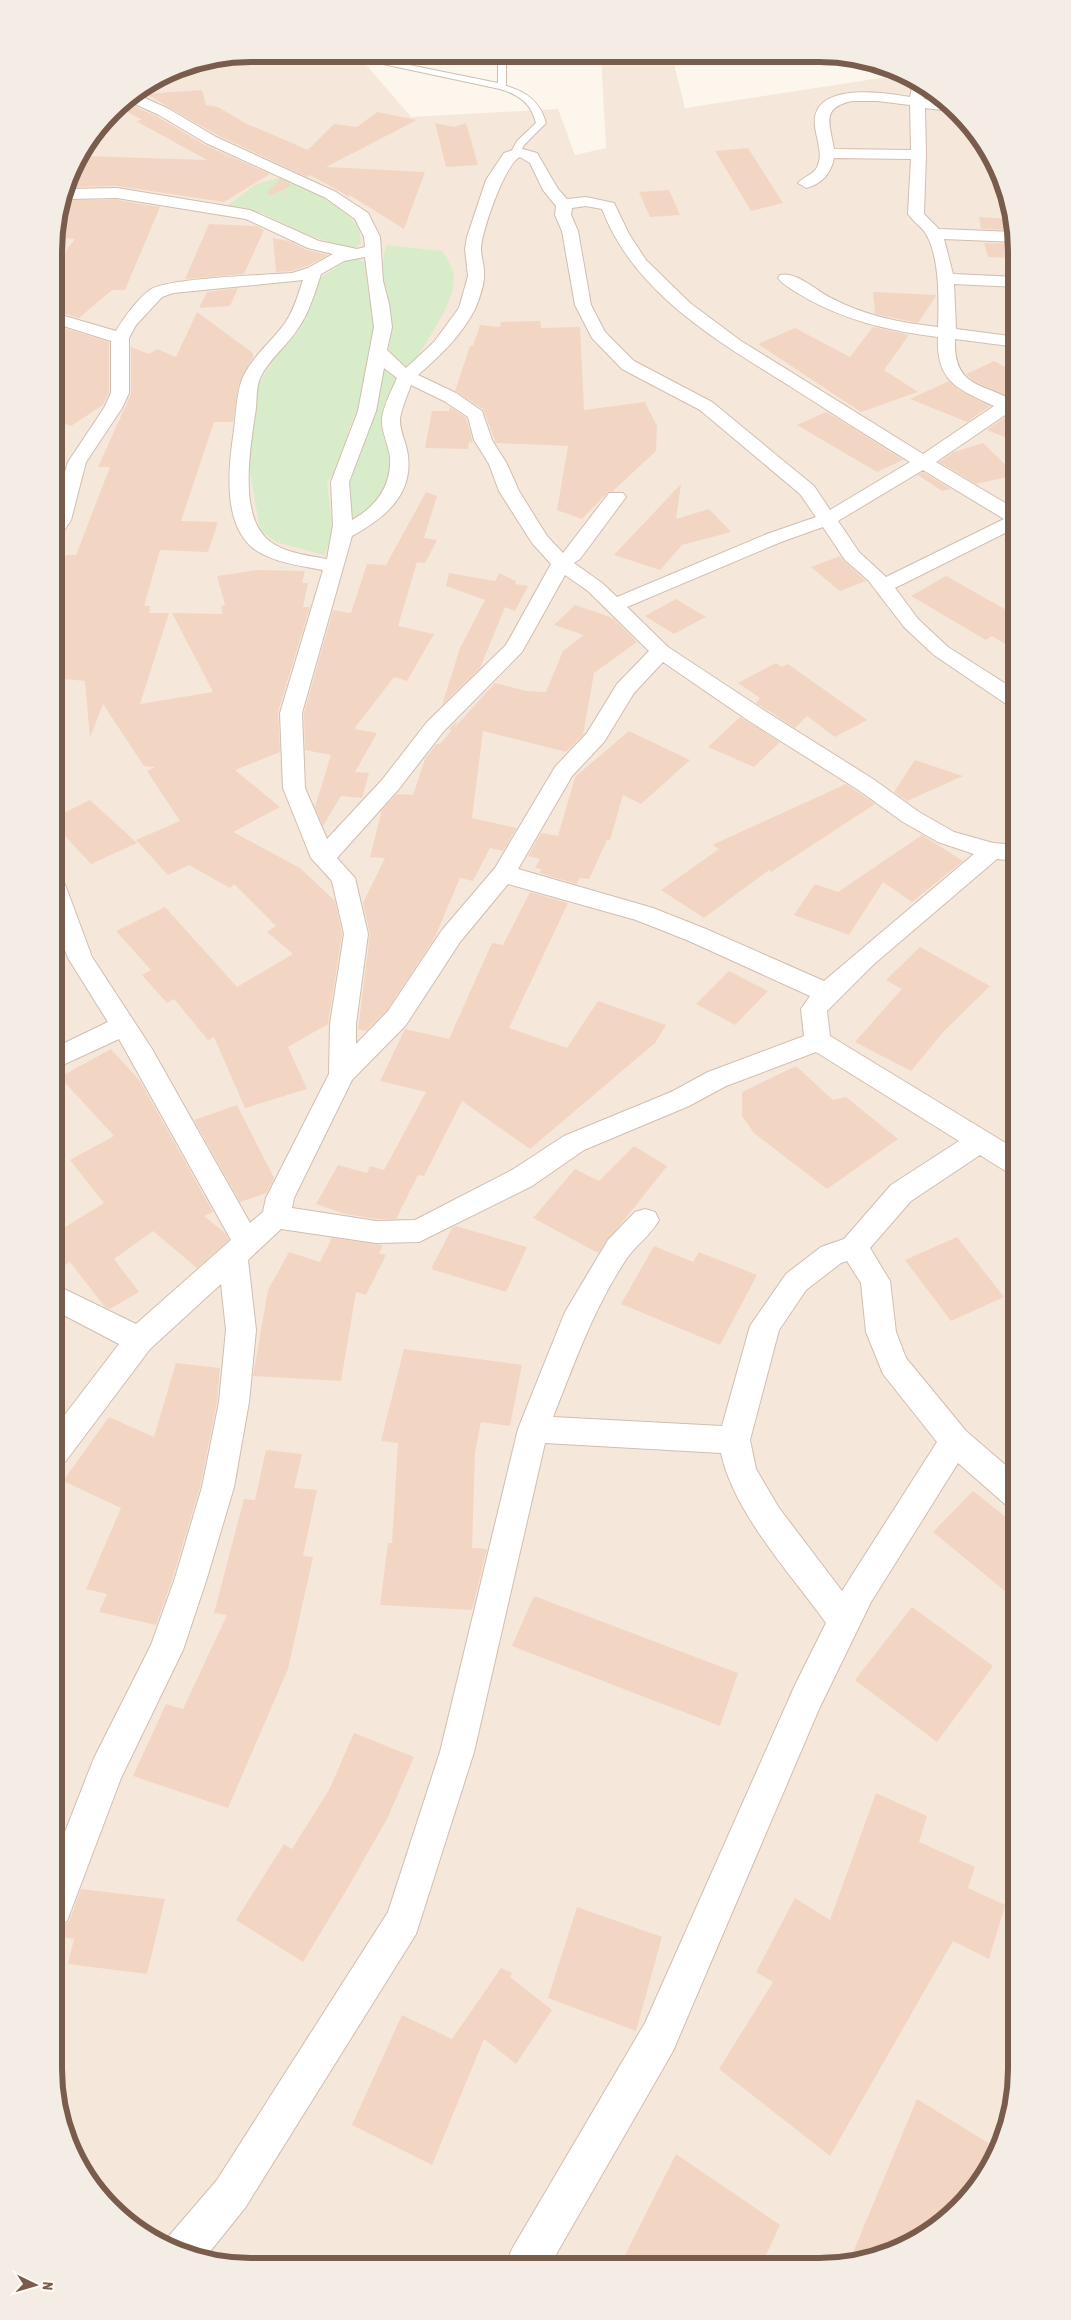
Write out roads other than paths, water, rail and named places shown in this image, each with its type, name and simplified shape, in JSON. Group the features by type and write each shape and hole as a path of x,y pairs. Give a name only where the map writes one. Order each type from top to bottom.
{"street":[{"path":"918,91 919,155 916,214 934,234 945,279 948,362 950,370 958,380 1008,405"},
{"path":"806,183 823,170 826,153 822,132 822,112 835,100 860,96 941,107"},
{"path":"62,512 69,459 112,408 120,393 120,338 129,323 156,293 171,288 294,278 314,271 331,261 364,252 372,237 362,216 331,195 211,140 140,100"},
{"path":"342,534 370,518 388,499 398,479 399,457 391,420 406,377 440,346 467,308 476,276 473,249 477,229 494,180 502,171 509,156 525,153 536,159 550,189 564,205 563,215 570,231 578,286 583,305 598,334 628,365 706,406 807,490 852,556 874,576 911,623 941,651 1008,695"},
{"path":"826,153 919,155"},
{"path":"72,194 117,192 250,215 314,245 364,252"},
{"path":"564,205 570,202 594,201 610,206 622,236 635,256 681,304 735,343 1008,514"},
{"path":"934,234 1008,237"},
{"path":"342,1074 343,1024 356,934 343,878 323,858 294,788 291,713 342,534 340,482 367,411 383,327 381,304 364,252"},
{"path":"314,271 300,314 253,373 247,386 248,400 240,455 240,491 249,529 262,545 296,559 332,566"},
{"path":"786,278 816,298 846,313 875,322 1008,341"},
{"path":"945,279 1008,282"},
{"path":"62,320 120,338"},
{"path":"379,351 386,361 406,377 450,397 476,415 483,440 498,464 513,498 539,539 561,563 595,587 661,651 757,716 865,784 911,817 946,837 992,851 1008,852"},
{"path":"614,605 774,538 828,519 1008,409"},
{"path":"323,858 390,785 434,727 515,648 561,563 573,555 616,497"},
{"path":"882,587 1008,524"},
{"path":"62,1442 139,1340 276,1217 280,1198 342,1074 397,1018 451,936 504,873 563,772 596,737 625,689 661,651"},
{"path":"818,1041 814,1009 827,993 992,851"},
{"path":"504,873 531,884 616,904 687,930 827,993"},
{"path":"62,909 80,958 143,1056 240,1250 241,1330 234,1402 218,1487 191,1578 166,1650 106,1770 62,1887"},
{"path":"62,1055 122,1026"},
{"path":"818,1041 1008,1159"},
{"path":"276,1217 376,1232 419,1231 522,1178 574,1143 680,1099 717,1079 818,1041"},
{"path":"845,1621 768,1518 741,1472 734,1440 765,1326 796,1282 831,1255 854,1247 901,1194 979,1142"},
{"path":"188,2246 231,2194 403,1921 457,1752 534,1429 580,1312 618,1248 644,1220"},
{"path":"854,1247 874,1281 881,1332 894,1365 955,1441 1008,1487"},
{"path":"62,1300 139,1340"},
{"path":"534,1429 734,1440"},
{"path":"530,2258 659,2037 807,1697 859,1591 955,1441"}],"lane":[{"path":"384,63 502,87 520,93 532,101 540,119 539,126 523,137 515,154"},
{"path":"502,63 502,87"}]}
